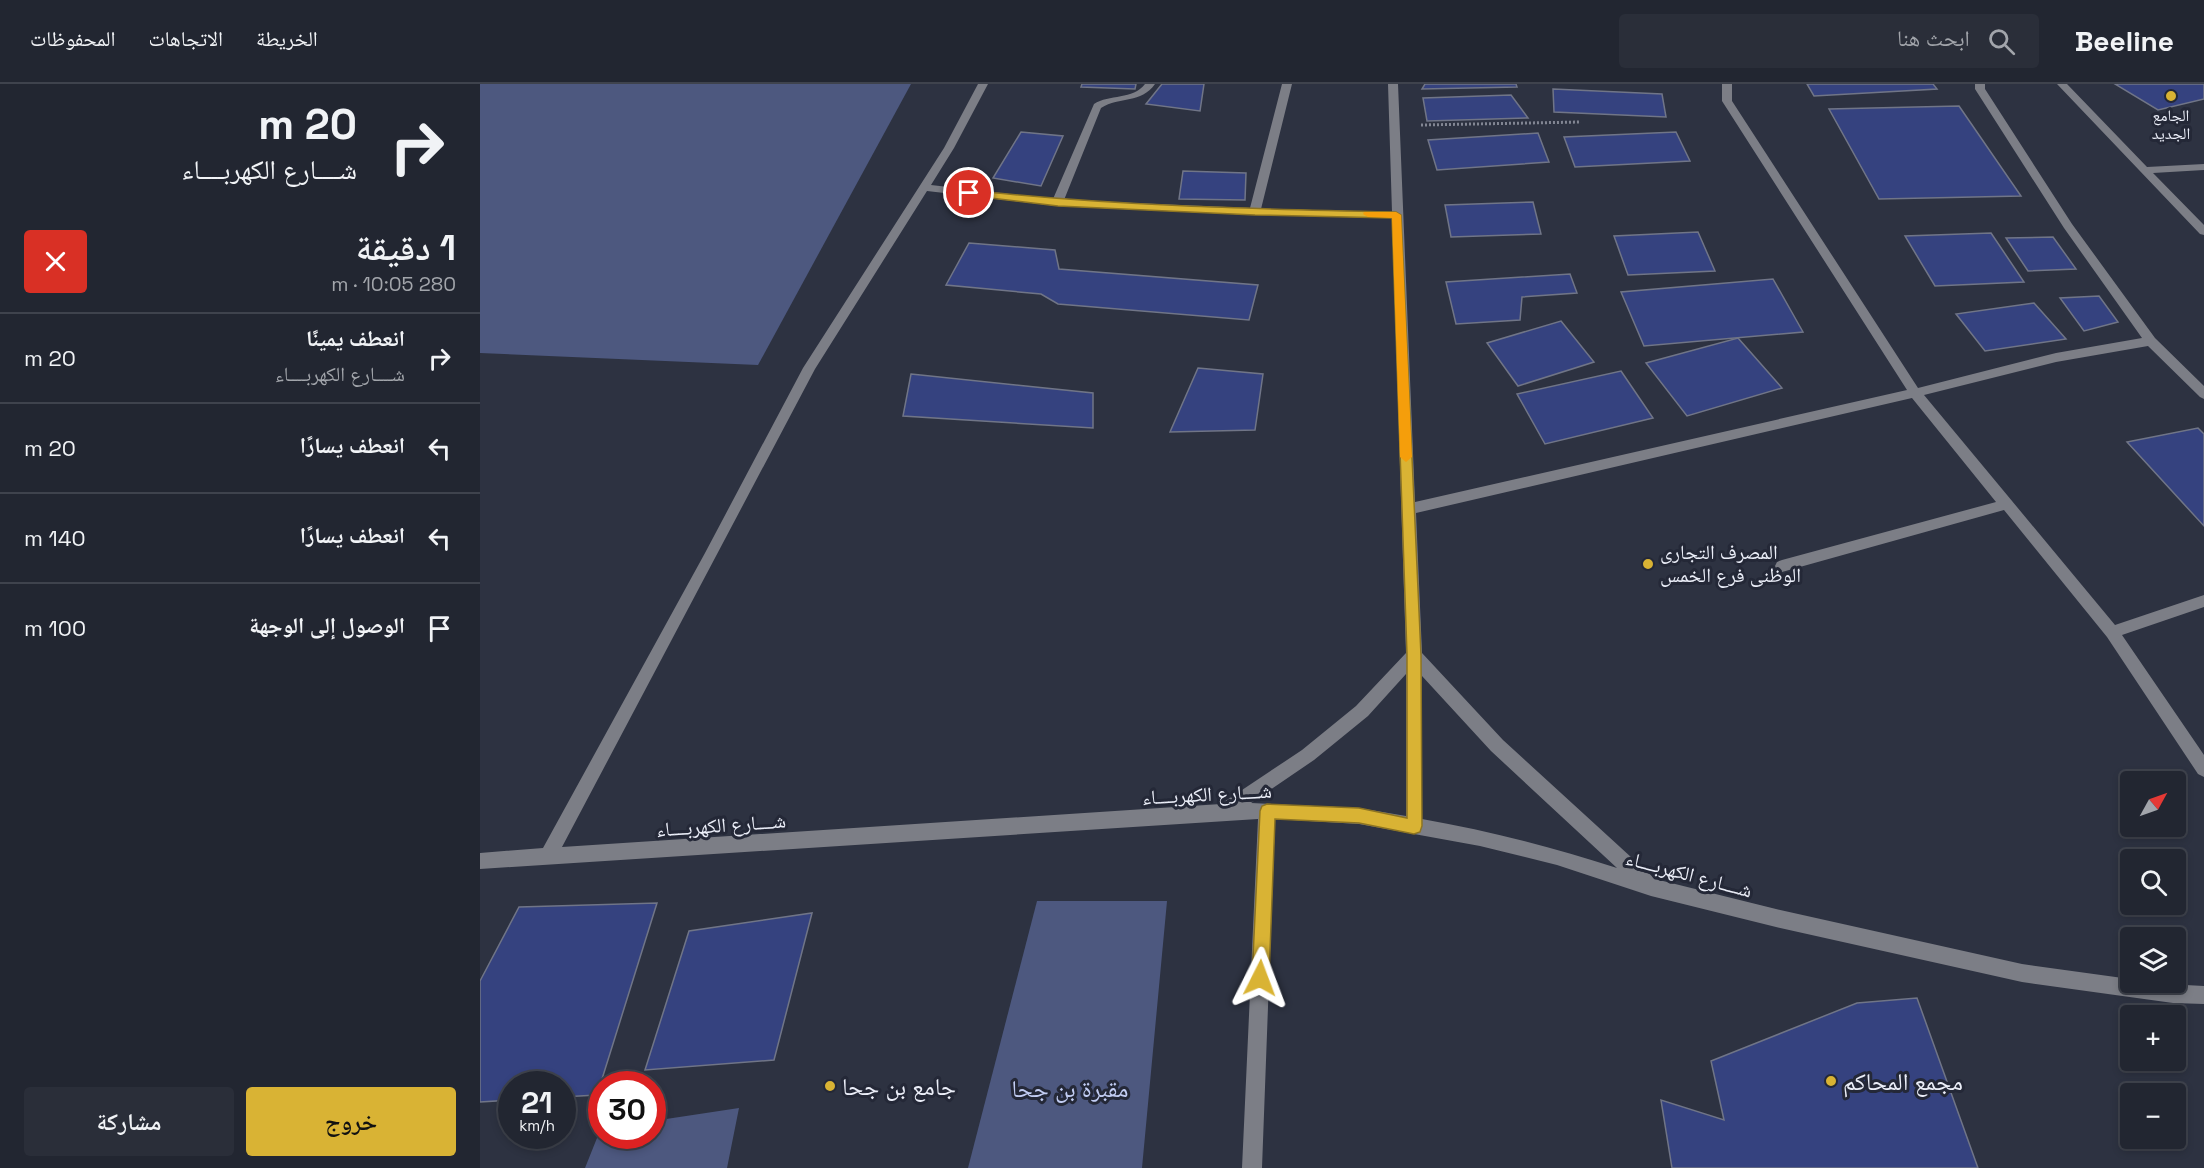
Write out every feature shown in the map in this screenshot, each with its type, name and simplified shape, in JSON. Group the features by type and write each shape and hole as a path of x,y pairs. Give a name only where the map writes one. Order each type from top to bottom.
{"street":[{"path":"547,858 710,557 809,368 949,148 983,84"},
{"path":"1058,203 1097,106 1110,99 1135,97 1146,92 1150,84"},
{"path":"1255,212 1287,84"},
{"path":"1393,84 1396,215 1414,655 1414,826"},
{"path":"1727,84 1727,101 1915,393 2112,632 2204,769"},
{"path":"1980,84 1980,88 2016,148 2068,226 2151,341 2204,394"},
{"path":"2062,84 2204,232"},
{"path":"2144,170 2204,167"},
{"path":"924,188 1058,203 1255,212 1396,215"},
{"path":"1408,509 1915,393 2064,354 2151,341"},
{"path":"1782,566 2007,504"},
{"path":"2112,632 2204,601"},
{"path":"1224,812 1308,755 1362,711 1414,655"},
{"path":"1414,655 1477,727 1651,887"},
{"path":"1252,1168 1267,811"},
{"name":"شــــارع الكهربــــاء","path":"480,861 1224,812 1267,811 1359,816 1480,838 1546,855 1651,887 1776,918 2022,973 2173,994 2204,995"}],"path":[{"path":"1393,126 1581,122"}],"green space":[{"path":"480,84 911,84 758,365 480,353"},
{"name":"مقبرة بن جحا","path":"1037,901 1167,901 1142,1168 968,1168"},
{"path":"739,1108 727,1168 585,1168 593,1149 666,1149 666,1119"}],"building":[{"path":"1082,84 1136,84 1135,89 1081,87"},
{"path":"1162,84 1204,84 1200,111 1146,104"},
{"path":"1425,84 1516,84 1517,87 1422,89"},
{"path":"1807,84 1933,84 1937,89 1814,96"},
{"name":"الجامع الجديد","path":"2115,84 2204,84 2204,99 2158,110"},
{"path":"1553,89 1662,94 1666,117 1554,112"},
{"path":"1511,95 1528,118 1427,121 1423,98"},
{"path":"1959,106 2021,196 1879,199 1829,109"},
{"path":"1021,132 1063,136 1041,186 993,178"},
{"path":"1676,132 1690,161 1575,167 1564,137"},
{"path":"1538,133 1549,162 1437,170 1428,140"},
{"path":"1183,171 1246,173 1245,200 1179,199"},
{"path":"1533,202 1541,234 1451,237 1445,205"},
{"path":"1698,232 1715,271 1628,275 1614,236"},
{"path":"1991,233 2024,282 1935,286 1905,236"},
{"path":"2053,237 2076,269 2028,271 2006,238"},
{"path":"969,243 1055,250 1059,269 1258,285 1249,320 1058,304 1041,294 946,285"},
{"path":"1570,274 1577,293 1522,297 1520,320 1456,324 1446,282"},
{"path":"1773,279 1803,332 1644,346 1621,292"},
{"path":"2099,296 2118,322 2084,331 2060,298"},
{"path":"2034,303 2066,339 1985,351 1956,314"},
{"path":"1561,321 1594,362 1518,386 1487,343"},
{"path":"1738,338 1782,388 1687,416 1646,363"},
{"path":"1198,368 1263,374 1255,430 1170,432"},
{"path":"1621,371 1653,418 1545,444 1517,394"},
{"path":"911,374 1093,393 1093,428 903,416"},
{"path":"2198,428 2204,434 2204,526 2127,442"},
{"path":"657,903 604,1071 588,1071 588,1096 576,1096 576,1071 498,1071 498,1101 480,1102 480,981 519,907"},
{"path":"812,913 774,1060 645,1070 689,931"},
{"name":"مجمع المحاكم","path":"1917,998 1978,1168 1672,1168 1661,1100 1724,1120 1711,1061 1857,1003"}],"slow traffic":[{"path":"1368,214 1396,215 1406,457"}],"place":[{"name":"الجامع الجديد","path":"2171,96"},
{"name":"المصرف التجارى الوظنى فرع الخمس","path":"1648,564"},
{"name":"مجمع المحاكم","path":"1831,1081"},
{"name":"جامع بن جحا","path":"830,1086"}],"route":[{"path":"969,193 1058,203 1255,212 1396,215 1414,655 1414,826 1359,816 1267,811 1260,978"}]}
